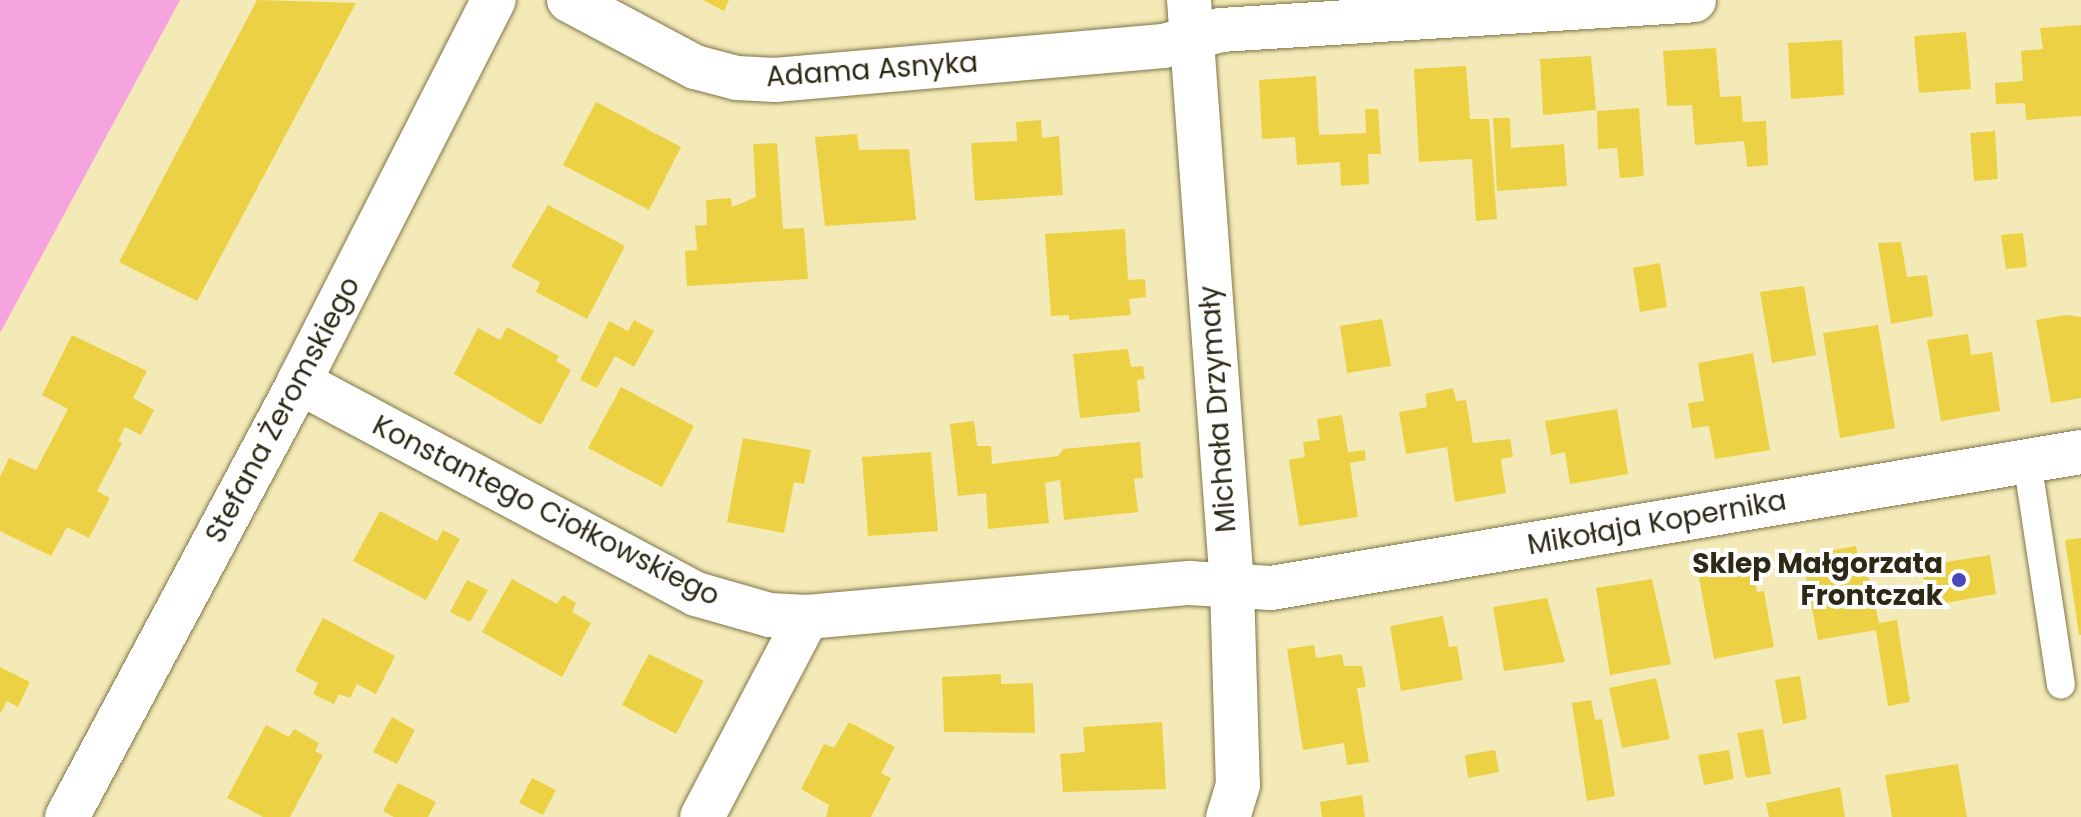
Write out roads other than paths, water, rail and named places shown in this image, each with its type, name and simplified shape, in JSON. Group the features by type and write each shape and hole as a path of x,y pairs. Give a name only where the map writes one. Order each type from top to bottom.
{"street":[{"name":"Stefana Żeromskiego","path":"67,817 299,382 494,0"},
{"name":"Adama Asnyka","path":"569,0 695,67 737,78 775,80 1164,46 1190,20 1221,30 1694,0"},
{"name":"Michała Drzymały","path":"1190,20 1232,586 1238,785 1228,817"},
{"name":"Konstantego Ciołkowskiego","path":"299,382 696,594 769,615 807,617 1189,583 1232,586"},
{"name":"Mikołaja Kopernika","path":"1232,586 1271,588 2081,452"},
{"path":"702,817 807,617"}],"lane":[{"path":"2027,460 2061,684"}],"place":[{"name":"Sklep Małgorzata Frontczak","path":"1959,580"}]}
